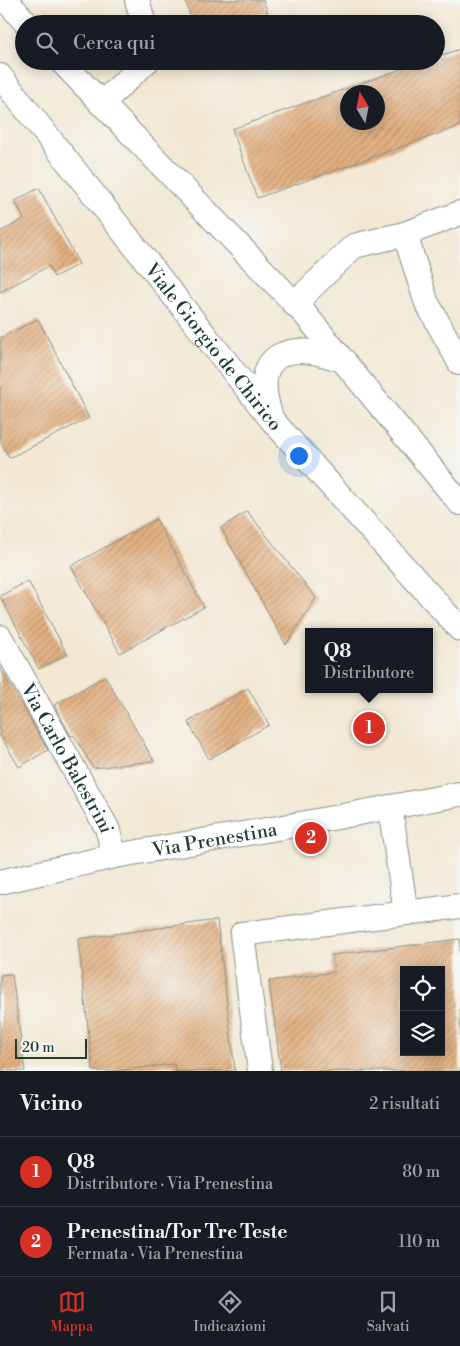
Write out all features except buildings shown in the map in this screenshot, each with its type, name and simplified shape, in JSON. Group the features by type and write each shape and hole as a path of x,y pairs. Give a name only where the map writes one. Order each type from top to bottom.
{"street":[{"path":"6,0 19,15"},
{"path":"137,0 141,15"},
{"path":"69,70 294,304 346,362 459,501"},
{"path":"101,104 137,70"},
{"name":"Viale Giorgio de Chirico","path":"0,76 272,420 460,629"},
{"path":"294,304 354,246 404,234 460,213"},
{"path":"404,234 426,301 460,362"},
{"path":"272,420 265,397 264,379 270,366 278,357 293,352 310,351 324,353 346,362"},
{"name":"Via Carlo Balestrini","path":"0,637 107,828 115,856"},
{"name":"Via Prenestina","path":"0,882 115,856 460,794"},
{"path":"390,807 406,913"},
{"path":"260,1071 242,934 460,906"}],"place":[{"name":"Q8","path":"369,728"},
{"name":"Prenestina/Tor Tre Teste","path":"311,838"}]}
